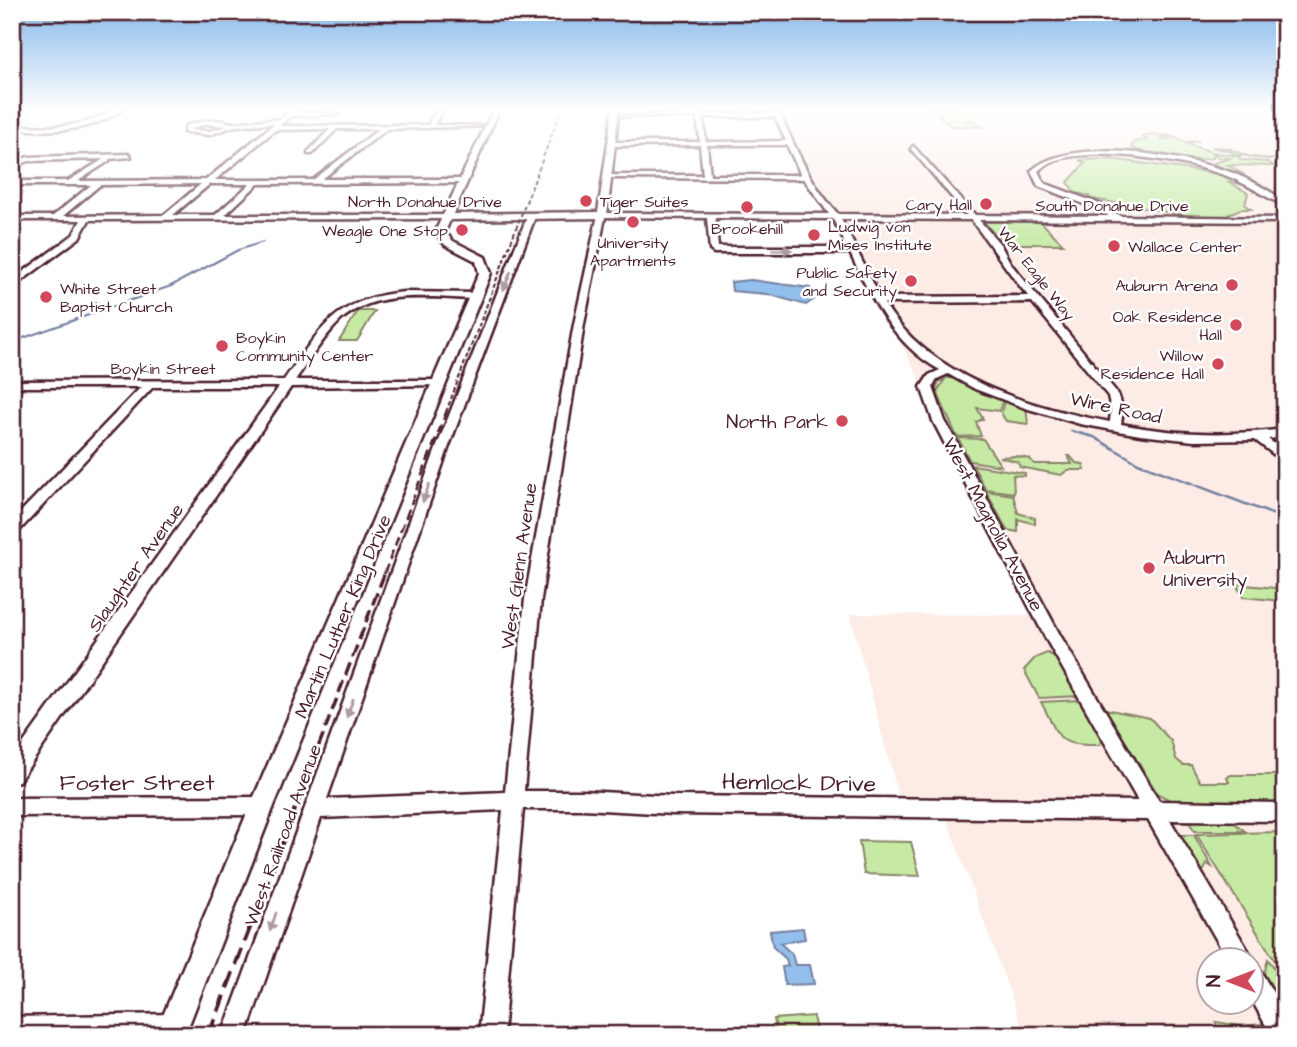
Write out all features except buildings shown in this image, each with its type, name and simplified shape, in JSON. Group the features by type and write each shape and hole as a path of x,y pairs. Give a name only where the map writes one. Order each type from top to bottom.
{"main road":[{"path":"445,217 474,157"},
{"name":"West Glenn Avenue","path":"602,215 610,157"},
{"name":"North Donahue Drive","path":"445,217 602,215"},
{"name":"Martin Luther King Drive","path":"171,1030 485,273 484,265 475,255 449,243 441,236 445,217"}],"street":[{"path":"12,165 28,159 120,157"},
{"path":"164,219 237,157"},
{"path":"314,182 346,157"},
{"path":"705,157 707,177"},
{"path":"798,157 820,200 837,218 879,300 907,342 948,370"},
{"name":"War Eagle Way","path":"921,157 974,219 1114,396 1117,409 1115,427"},
{"path":"1062,157 1045,161 1034,171 1041,184 1102,208 1118,218"},
{"path":"1131,157 1206,167 1268,193 1285,204"},
{"path":"69,183 108,158"},
{"path":"608,177 808,177"},
{"path":"12,183 462,181"},
{"path":"217,218 256,182"},
{"path":"55,218 98,183"},
{"path":"944,219 960,216 964,208"},
{"name":"North Donahue Drive","path":"602,215 837,218"},
{"name":"West Glenn Avenue","path":"491,1035 540,552 579,324 602,215"},
{"path":"711,216 714,250 853,250"},
{"name":"North Donahue Drive","path":"12,218 445,217"},
{"name":"West Railroad Avenue","path":"234,1035 443,446 531,217"},
{"path":"12,285 76,236 86,218"},
{"name":"South Donahue Drive","path":"837,218 1285,220"},
{"name":"Slaughter Avenue","path":"12,775 323,336 354,307 400,296 476,296"},
{"path":"879,300 1035,299"},
{"name":"Wire Road","path":"948,370 1013,400 1115,427 1195,438 1258,437 1285,433"},
{"name":"West Magnolia Avenue","path":"948,370 933,377 927,387 939,421 1054,639 1233,946"},
{"name":"Boykin Street","path":"12,384 440,383"},
{"path":"12,530 150,384"},
{"path":"1258,437 1285,459"},
{"name":"Hemlock Drive","path":"313,809 514,800 1285,812"},
{"name":"Foster Street","path":"12,807 262,806"},
{"path":"1266,1002 1282,1027"},
{"path":"12,1029 171,1030"}],"shaded area":[{"name":"Auburn University","path":"798,157 1285,157 1285,1035 1025,1035 940,800 899,798 850,614 1033,615 992,522 834,212 808,177"}],"green space":[{"path":"1171,157 1213,157 1205,159"},
{"path":"1239,157 1241,160 1268,162 1274,166 1228,165 1245,175 1211,164 1231,158 1218,158"},
{"path":"1111,159 1234,178 1253,187 1227,181 1248,193 1245,205 1251,209 1240,209 1229,214 1234,218 1211,216 1212,220 1087,198 1089,196 1074,192 1068,182 1085,163 1079,160"},
{"path":"983,221 1040,221 1063,244 1003,244"},
{"path":"358,311 375,311 357,341 339,341"},
{"path":"943,377 957,379 1003,399 999,411 977,408 983,419 976,422 981,436 957,437 937,392 945,379 939,382 935,392 936,382"},
{"path":"1005,399 1026,407 1028,424 1006,421 1001,413"},
{"path":"958,438 983,439 1001,466 970,461"},
{"path":"1070,456 1076,463 1083,464 1085,470 1068,470 1061,475 1020,467 1018,462 1000,457 1030,459 1034,464 1072,464"},
{"path":"973,465 1025,473 1025,476 1013,475 1014,493 985,489"},
{"path":"986,491 1013,495 1018,513 1035,518 1035,524 1018,519 1018,532 1007,530"},
{"path":"1236,584 1275,588 1283,601 1243,597"},
{"path":"1047,653 1058,658 1079,696 1039,698 1024,670 1035,658"},
{"path":"1081,700 1102,736 1100,745 1075,744 1061,738 1041,702"},
{"path":"1105,709 1150,718 1171,741 1176,759 1183,765 1191,765 1200,782 1229,782 1227,777 1231,775 1285,775 1285,803 1180,805 1158,794"},
{"path":"1226,817 1245,831 1195,831 1186,818"},
{"path":"1285,832 1285,977 1266,946 1196,834"},
{"path":"1180,835 1194,835 1212,867 1207,864 1204,870 1201,870"},
{"path":"859,841 911,842 920,876 864,874"},
{"path":"1268,959 1285,983 1285,1002 1276,994 1266,977"},
{"path":"813,1016 817,1035 777,1035 774,1019"},
{"path":"1216,1022 1241,1026 1262,1024 1277,1035 1217,1035"}],"water":[{"path":"751,280 810,288 815,299 806,305 767,294 732,291 731,282"},
{"path":"803,928 805,939 780,943 792,954 795,965 810,965 814,984 785,985 782,967 788,966 786,959 773,947 770,931"}],"waterway":[{"path":"12,342 171,286 238,250 263,242"},
{"path":"1071,431 1094,437 1138,463 1285,519"}],"railway":[{"path":"446,412 543,157"},
{"path":"384,574 447,410"},
{"path":"305,782 385,572"},
{"path":"209,1035 306,780"}],"place":[{"name":"Tiger Suites","path":"586,201"},
{"name":"Cary Hall","path":"986,204"},
{"name":"Brookehill","path":"747,207"},
{"name":"University Apartments","path":"633,222"},
{"name":"Weagle One Stop","path":"462,230"},
{"name":"Ludwig von Mises Institute","path":"814,235"},
{"name":"Wallace Center","path":"1114,246"},
{"name":"Public Safety and Security","path":"911,281"},
{"name":"Auburn Arena","path":"1232,285"},
{"name":"White Street Baptist Church","path":"46,297"},
{"name":"Oak Residence Hall","path":"1236,325"},
{"name":"Boykin Community Center","path":"222,346"},
{"name":"Willow Residence Hall","path":"1218,364"},
{"name":"North Park","path":"842,421"},
{"name":"Auburn University","path":"1149,568"}]}
